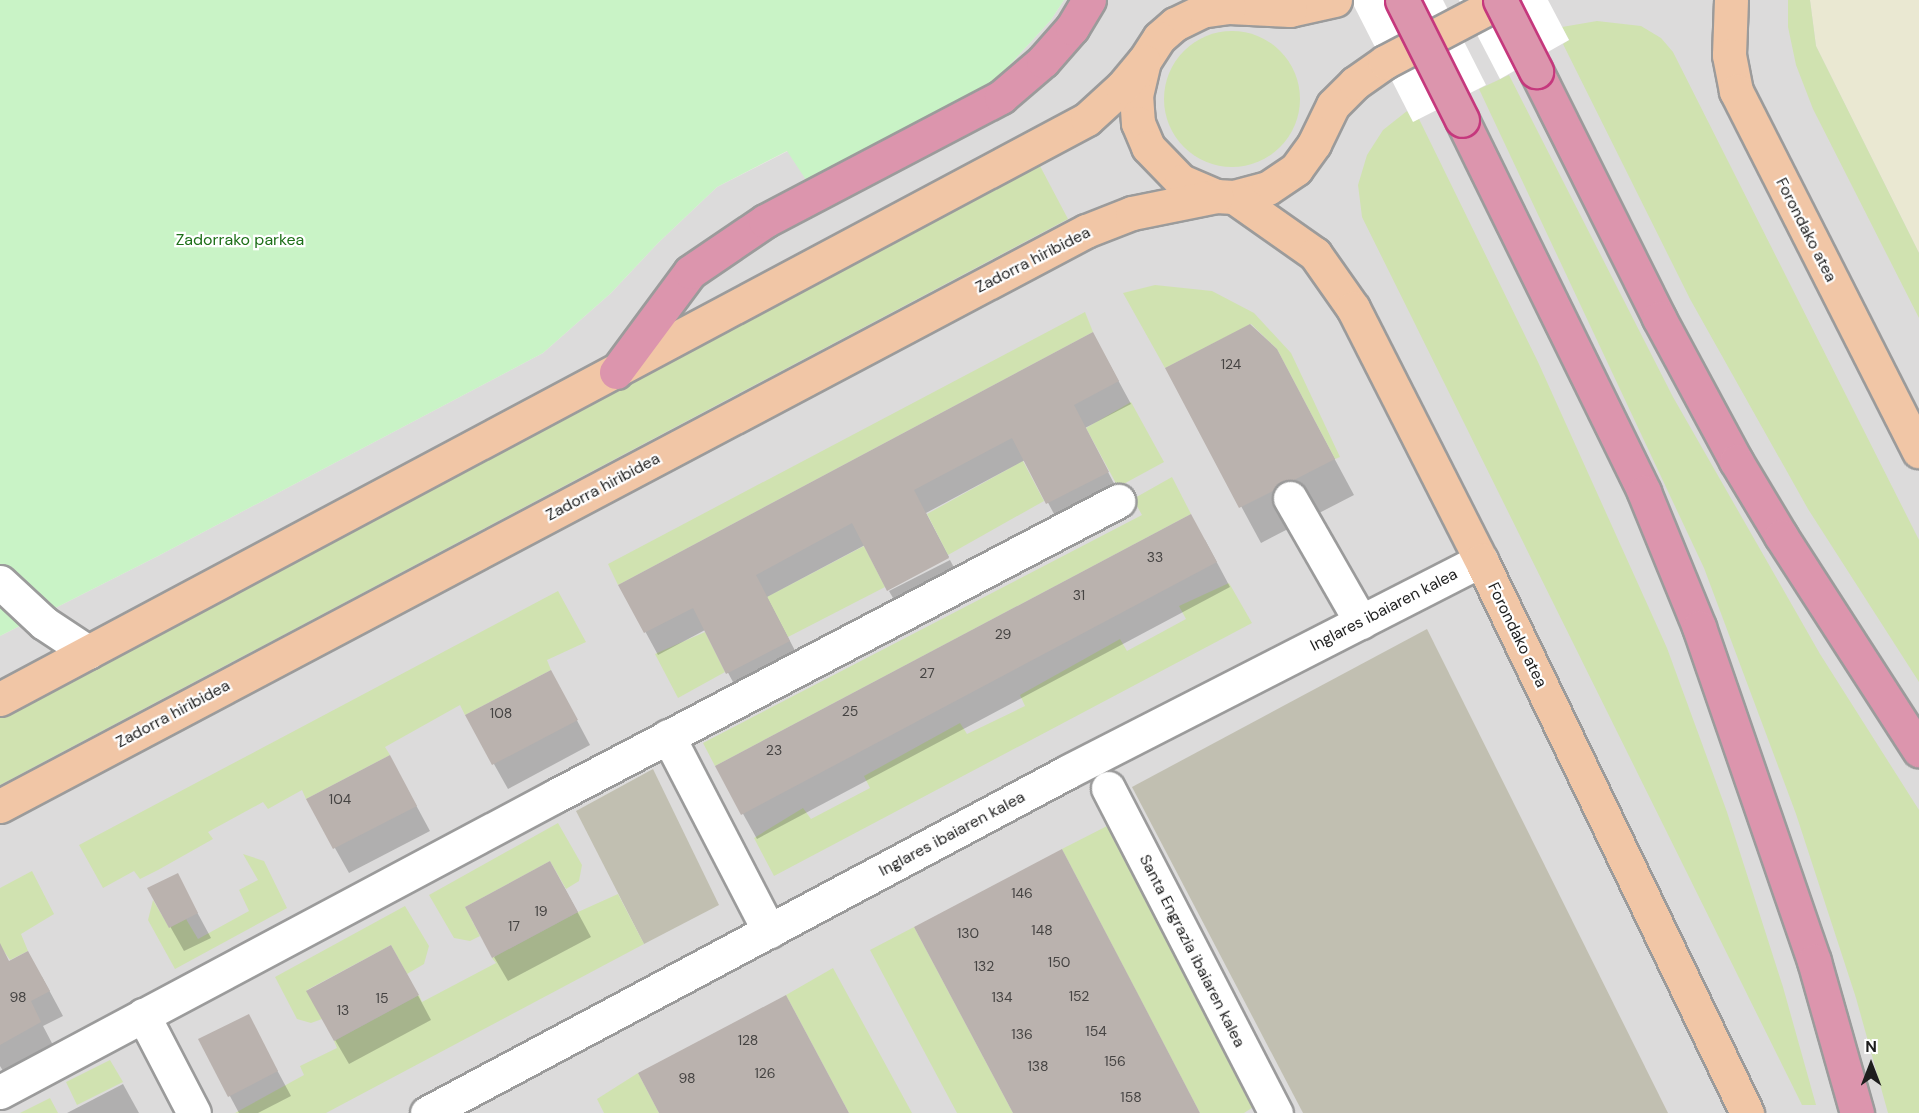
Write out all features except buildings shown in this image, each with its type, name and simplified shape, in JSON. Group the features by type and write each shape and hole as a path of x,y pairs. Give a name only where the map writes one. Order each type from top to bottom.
{"highway":[{"path":"616,372 690,272 765,221 1001,97 1043,61 1072,28 1089,0"},
{"path":"1402,0 1639,482 1700,627 1814,961 1857,1113"},
{"path":"1502,0 1659,318 1736,461 1781,536 1919,750"}],"main road":[{"path":"0,699 1087,119 1122,87 1144,61 1159,38 1174,24 1202,11 1229,7 1290,10 1335,0"},
{"name":"Zadorra hiribidea","path":"0,806 1086,231 1132,213 1268,188 1296,169 1314,144 1333,105 1355,83 1385,62 1502,0"},
{"name":"Forondako atea","path":"1731,0 1728,55 1736,91 1919,451"},
{"name":"Forondako atea","path":"1144,61 1136,95 1138,123 1148,147 1181,180 1225,196 1315,254 1353,309 1481,560 1747,1113"}],"street":[{"path":"1290,498 1361,622"},
{"path":"0,1092 668,736 1118,501"},
{"name":"Inglares ibaiaren kalea","path":"427,1113 1069,771 1481,560"},
{"path":"0,582 44,623 88,652"},
{"path":"668,736 769,931"},
{"name":"Santa Engrazia ibaiaren kalea","path":"1108,788 1276,1113"},
{"path":"142,1015 194,1113"}],"shaded area":[{"path":"1064,0 1919,0 1919,1113 0,1113 0,636 158,556 543,353 611,293 658,243 717,187 788,151 808,182 994,82 1051,20"},
{"path":"1810,0 1919,0 1919,253 1816,46"},
{"path":"1427,629 1668,1113 1303,1113 1132,787"},
{"path":"653,769 719,905 644,944 576,811"}],"green space":[{"name":"Zadorrako parkea","path":"0,0 1064,0 1051,20 994,82 808,183 787,151 717,187 658,243 611,293 543,353 158,556 0,636"},
{"path":"1788,0 1810,0 1816,46 1919,253 1919,318 1813,109 1796,65 1788,27"},
{"path":"1597,21 1641,26 1661,38 1673,52 1919,540 1919,682 1808,509 1690,299 1563,44 1569,40 1562,27"},
{"path":"1232,31 1258,37 1280,51 1294,73 1300,99 1294,125 1280,147 1258,161 1232,167 1206,161 1184,147 1170,125 1164,99 1170,73 1184,51 1206,37"},
{"path":"1509,75 1673,397 1820,654 1919,810 1919,1113 1888,1113 1856,998 1796,814 1704,568 1479,89"},
{"path":"1407,111 1413,121 1419,119 1538,362 1667,648 1727,812 1783,987 1816,1105 1802,1105 1362,217 1358,185 1367,155 1383,130"},
{"path":"1040,166 1068,219 0,785 0,717"},
{"path":"1155,285 1212,291 1254,313 1291,353 1340,457 1335,459 1277,349 1251,324 1165,368 1123,293"},
{"path":"1085,312 1093,332 618,585 608,564"},
{"path":"1131,402 1164,462 1118,487 1086,428"},
{"path":"1023,461 1044,501 948,555 927,514"},
{"path":"1172,477 1191,514 715,766 703,743 1142,515 1133,499"},
{"path":"864,546 885,587 788,637 767,597"},
{"path":"1229,583 1252,623 774,876 754,838 803,808 811,819 870,788 864,776 960,723 967,734 1025,706 1020,695 1120,639 1127,651 1186,619 1179,606"},
{"path":"558,591 586,642 547,660 551,670 465,715 460,705 385,747 390,755 306,799 302,790 268,809 263,802 208,832 213,839 158,870 140,879 134,871 103,888 79,845"},
{"path":"705,632 725,672 678,698 655,654"},
{"path":"558,823 582,865 579,881 566,889 550,861 465,907 480,936 470,941 454,938 429,895"},
{"path":"1109,825 1258,1104 1244,1113 1200,1113 1062,849"},
{"path":"243,854 264,861 287,908 175,969 148,920 153,900 169,927 186,919 198,939 249,911 239,890 258,880"},
{"path":"32,871 54,914 21,934 28,951 10,960 3,950 0,951 0,888"},
{"path":"618,894 644,944 326,1113 235,1113 304,1075 300,1066 337,1048 334,1041 419,995 422,1002 496,963 492,958 578,912"},
{"path":"405,906 429,946 424,964 407,974 391,945 307,990 322,1019 311,1023 297,1019 275,977"},
{"path":"914,927 1013,1113 957,1113 870,950"},
{"path":"833,968 912,1113 849,1113 786,995"},
{"path":"110,1060 123,1082 77,1105 66,1082"},
{"path":"638,1073 659,1113 604,1113 597,1099"},
{"path":"50,1098 58,1113 20,1113"}],"pier":[{"path":"1351,0 1443,0 1486,85 1413,122"},
{"path":"1459,0 1548,0 1569,40 1500,79"}]}
